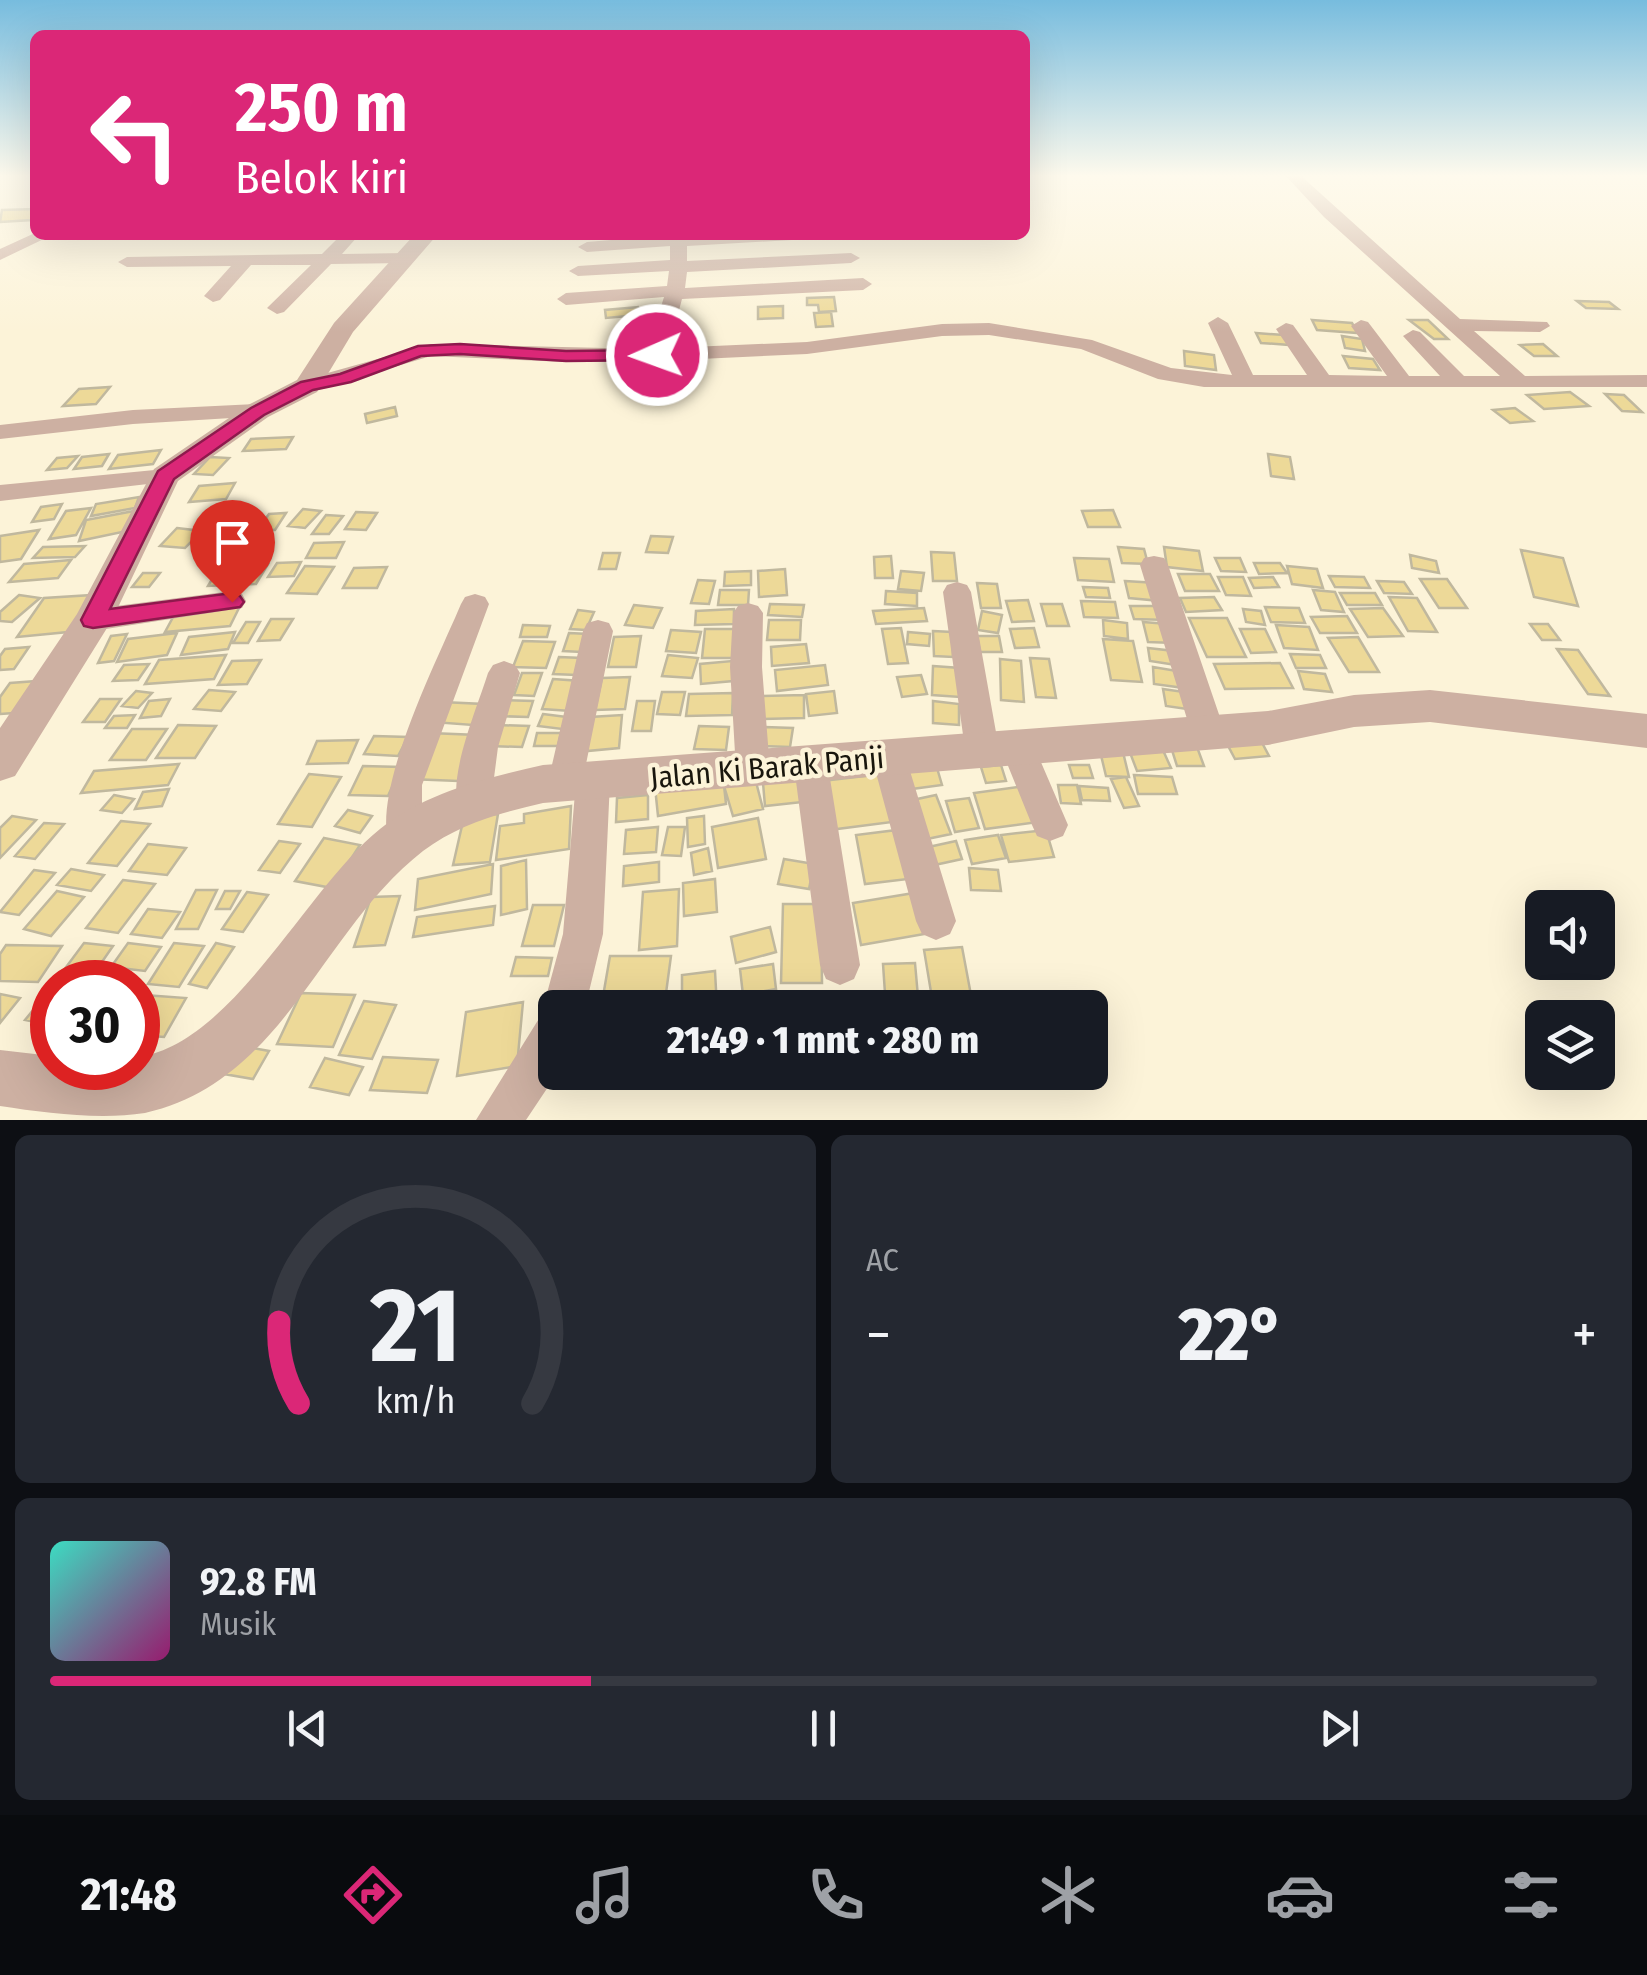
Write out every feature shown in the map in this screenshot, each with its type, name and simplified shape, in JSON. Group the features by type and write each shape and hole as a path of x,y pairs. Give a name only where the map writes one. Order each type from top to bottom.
{"street":[{"path":"1345,227 1520,383"},
{"path":"0,255 33,240"},
{"path":"277,308 346,240"},
{"path":"588,247 668,240"},
{"path":"657,355 675,293 679,240"},
{"path":"127,262 330,256 416,246"},
{"path":"307,386 344,328 416,246"},
{"path":"213,296 248,258"},
{"path":"578,272 851,258"},
{"path":"181,278 202,260"},
{"path":"128,282 153,262"},
{"path":"566,299 863,284"},
{"path":"1218,322 1246,382"},
{"path":"1459,325 1540,326"},
{"path":"1360,326 1400,380"},
{"path":"1286,328 1321,380"},
{"path":"0,763 93,620 165,476 258,412 307,386 344,378 406,354 430,350 566,356 657,355 807,348 942,330 989,329 1085,344 1184,379 1647,381"},
{"path":"1414,336 1457,382"},
{"path":"0,432 164,415 258,412"},
{"path":"0,492 165,476"},
{"path":"1154,566 1208,732"},
{"path":"957,592 1000,748 1050,825"},
{"path":"93,620 232,602"},
{"path":"404,838 405,784 476,604"},
{"path":"748,614 746,667 752,770"},
{"path":"568,990 582,934 579,781 598,631"},
{"path":"473,801 481,747 504,673"},
{"name":"Jalan Ki Barak Panji","path":"0,1078 102,1086 146,1085 182,1072 237,1033 368,872 404,838 439,814 473,801 579,781 1288,726 1388,706 1430,706 1647,730"},
{"path":"888,758 936,922"},
{"path":"811,766 840,964"},
{"path":"499,1120 538,1064"}],"building":[{"path":"834,297 836,311 819,312 818,305 807,305 807,298"},
{"path":"1577,301 1609,302 1618,309 1586,308"},
{"path":"783,306 783,318 758,319 758,307"},
{"path":"638,307 639,315 606,318 605,310"},
{"path":"831,312 833,326 816,327 814,313"},
{"path":"1312,320 1352,323 1358,333 1317,330"},
{"path":"1409,320 1428,320 1448,339 1434,339"},
{"path":"1256,333 1284,335 1290,345 1261,343"},
{"path":"1342,336 1362,339 1365,351 1345,348"},
{"path":"1543,344 1557,356 1534,356 1520,345"},
{"path":"1184,351 1214,355 1216,370 1185,366"},
{"path":"1343,356 1373,359 1380,370 1349,368"},
{"path":"110,387 96,404 63,406 79,389"},
{"path":"1570,392 1589,406 1544,409 1527,395"},
{"path":"1605,394 1624,395 1642,412 1622,411"},
{"path":"395,407 397,416 367,423 365,414"},
{"path":"1515,408 1533,421 1510,423 1493,410"},
{"path":"293,437 286,449 243,451 251,439"},
{"path":"161,450 153,464 109,469 118,455"},
{"path":"109,454 102,466 74,469 82,457"},
{"path":"1268,454 1290,457 1294,479 1271,476"},
{"path":"78,456 67,468 47,470 57,458"},
{"path":"210,457 229,458 213,475 194,474"},
{"path":"235,483 226,499 189,502 199,486"},
{"path":"139,497 135,508 91,516 96,504"},
{"path":"62,504 54,519 32,522 41,507"},
{"path":"91,508 76,535 49,539 66,511"},
{"path":"303,509 321,511 305,528 288,526"},
{"path":"1113,510 1120,527 1088,527 1082,511"},
{"path":"134,511 127,531 79,541 86,520"},
{"path":"356,512 377,513 366,530 345,529"},
{"path":"286,513 275,530 257,530 269,514"},
{"path":"211,515 230,518 219,528 199,525"},
{"path":"326,515 343,516 329,534 312,534"},
{"path":"177,528 202,531 185,548 160,546"},
{"path":"39,530 21,559 0,562 0,536"},
{"path":"212,531 233,531 223,545 202,545"},
{"path":"651,536 673,537 668,553 646,552"},
{"path":"344,542 336,558 306,558 314,543"},
{"path":"85,546 75,557 33,558 43,547"},
{"path":"1118,547 1144,549 1148,564 1122,563"},
{"path":"1164,547 1199,551 1203,571 1167,567"},
{"path":"1521,550 1563,558 1578,606 1534,597"},
{"path":"931,552 954,553 957,581 933,581"},
{"path":"603,553 620,553 616,569 599,569"},
{"path":"1410,555 1436,561 1439,573 1412,568"},
{"path":"891,556 893,578 875,578 874,557"},
{"path":"1074,558 1109,559 1114,582 1078,580"},
{"path":"1215,558 1240,558 1246,572 1221,571"},
{"path":"71,560 58,578 9,582 24,564"},
{"path":"301,562 294,576 268,577 277,563"},
{"path":"1254,563 1280,563 1287,573 1259,574"},
{"path":"268,564 256,584 208,586 220,566"},
{"path":"305,566 334,567 317,594 287,593"},
{"path":"1287,566 1317,569 1323,588 1292,584"},
{"path":"387,567 377,588 343,588 354,568"},
{"path":"785,569 787,595 759,597 758,571"},
{"path":"751,571 751,585 724,586 725,572"},
{"path":"901,571 924,573 921,591 898,589"},
{"path":"143,573 160,573 149,587 132,587"},
{"path":"1178,574 1210,574 1219,591 1185,591"},
{"path":"1329,576 1364,577 1370,588 1335,587"},
{"path":"1218,577 1243,577 1251,596 1226,595"},
{"path":"1273,577 1279,587 1254,588 1249,578"},
{"path":"1420,579 1447,579 1467,608 1439,608"},
{"path":"698,580 715,581 709,604 691,603"},
{"path":"1125,581 1157,583 1161,601 1129,598"},
{"path":"1377,581 1404,582 1412,594 1384,593"},
{"path":"977,583 997,584 1001,608 981,608"},
{"path":"1083,587 1108,588 1110,598 1086,597"},
{"path":"720,590 749,590 748,605 718,605"},
{"path":"1313,590 1335,592 1344,612 1321,610"},
{"path":"886,591 917,593 917,606 885,604"},
{"path":"1340,593 1375,593 1382,605 1347,605"},
{"path":"19,595 40,598 12,622 0,621 0,612"},
{"path":"93,595 68,632 17,637 44,598"},
{"path":"1214,597 1222,610 1186,612 1180,598"},
{"path":"1389,597 1417,598 1437,632 1408,631"},
{"path":"1028,600 1034,621 1012,622 1006,601"},
{"path":"1081,601 1115,602 1118,618 1084,617"},
{"path":"241,604 230,626 165,632 177,610"},
{"path":"770,604 804,605 802,617 768,615"},
{"path":"1041,604 1062,604 1069,626 1047,626"},
{"path":"634,605 662,608 653,628 625,625"},
{"path":"1130,606 1162,606 1167,620 1134,619"},
{"path":"1265,607 1299,608 1305,623 1271,622"},
{"path":"924,608 927,621 876,624 873,611"},
{"path":"1383,608 1403,636 1368,637 1350,609"},
{"path":"734,609 734,624 695,625 696,611"},
{"path":"1243,609 1261,611 1265,625 1246,622"},
{"path":"578,610 594,612 586,630 570,629"},
{"path":"982,611 1002,615 998,633 978,630"},
{"path":"1347,616 1357,633 1320,633 1311,617"},
{"path":"1189,618 1227,618 1246,657 1207,657"},
{"path":"271,619 293,619 280,640 258,641"},
{"path":"769,620 801,620 800,640 767,640"},
{"path":"1103,620 1127,623 1128,639 1104,636"},
{"path":"246,622 260,622 248,643 233,643"},
{"path":"1143,622 1168,624 1174,643 1148,642"},
{"path":"1530,624 1548,624 1560,640 1542,640"},
{"path":"523,625 550,626 547,637 520,637"},
{"path":"1276,625 1309,627 1318,650 1284,648"},
{"path":"901,628 908,663 888,664 882,629"},
{"path":"1034,628 1039,647 1015,648 1010,629"},
{"path":"705,629 738,629 735,658 702,658"},
{"path":"1240,629 1265,629 1276,652 1251,653"},
{"path":"671,630 701,632 696,653 666,651"},
{"path":"933,631 952,632 953,657 934,656"},
{"path":"235,632 228,649 181,655 189,637"},
{"path":"908,632 930,634 929,646 907,644"},
{"path":"177,633 167,655 117,662 128,639"},
{"path":"569,633 588,634 582,652 563,651"},
{"path":"127,634 114,661 98,663 111,636"},
{"path":"641,636 636,667 608,667 614,637"},
{"path":"977,636 999,636 1002,652 980,652"},
{"path":"1358,637 1379,672 1349,672 1328,638"},
{"path":"1103,639 1133,641 1142,682 1111,680"},
{"path":"523,641 555,642 546,668 513,667"},
{"path":"806,644 809,663 772,666 771,647"},
{"path":"29,647 14,669 0,670 0,656 5,649"},
{"path":"1148,648 1174,651 1176,665 1150,661"},
{"path":"1557,649 1578,650 1610,696 1588,694"},
{"path":"1290,654 1320,655 1326,668 1296,668"},
{"path":"226,655 214,679 145,684 159,660"},
{"path":"668,655 698,658 692,678 662,676"},
{"path":"559,657 582,658 577,675 553,674"},
{"path":"1030,658 1049,659 1056,698 1036,697"},
{"path":"1000,659 1021,661 1024,702 1001,700"},
{"path":"261,660 247,684 218,685 232,661"},
{"path":"732,661 733,681 701,684 700,664"},
{"path":"1280,663 1293,688 1225,689 1214,664"},
{"path":"149,664 138,680 113,681 124,665"},
{"path":"825,665 828,685 777,691 775,670"},
{"path":"933,666 960,668 960,697 932,695"},
{"path":"1153,667 1183,672 1184,688 1154,684"},
{"path":"1298,671 1325,674 1332,692 1304,689"},
{"path":"522,673 542,673 534,696 514,695"},
{"path":"921,675 927,694 902,697 897,677"},
{"path":"630,677 625,709 595,710 602,678"},
{"path":"553,679 581,681 571,711 542,709"},
{"path":"37,681 14,713 0,714 0,697 10,683"},
{"path":"1163,689 1191,693 1194,710 1166,706"},
{"path":"209,690 235,692 221,711 194,709"},
{"path":"136,691 152,693 138,708 122,706"},
{"path":"834,691 837,713 809,716 806,694"},
{"path":"662,692 685,692 680,715 657,714"},
{"path":"733,693 732,715 686,716 689,694"},
{"path":"804,695 804,718 761,719 762,696"},
{"path":"100,699 121,699 105,722 83,722"},
{"path":"170,699 161,716 140,718 149,701"},
{"path":"502,700 533,701 528,717 496,716"},
{"path":"637,701 655,701 651,731 632,731"},
{"path":"933,701 959,704 959,725 933,723"},
{"path":"442,702 483,704 473,725 432,722"},
{"path":"543,714 567,717 562,729 538,726"},
{"path":"135,715 127,728 105,728 114,716"},
{"path":"622,715 619,748 587,751 590,717"},
{"path":"178,725 216,726 195,758 156,758"},
{"path":"497,725 529,726 522,747 489,746"},
{"path":"699,726 729,727 726,750 694,749"},
{"path":"764,727 793,728 790,747 761,746"},
{"path":"132,729 167,729 146,760 110,760"},
{"path":"430,733 477,735 458,781 410,779"},
{"path":"537,733 561,733 558,746 534,746"},
{"path":"374,736 408,737 398,756 364,754"},
{"path":"1259,737 1269,756 1235,759 1225,740"},
{"path":"358,740 348,763 307,764 317,741"},
{"path":"1099,747 1122,748 1129,777 1106,776"},
{"path":"1171,747 1197,747 1204,766 1177,766"},
{"path":"1162,748 1171,768 1137,771 1129,750"},
{"path":"179,764 168,785 81,793 94,771"},
{"path":"1001,765 1006,781 986,783 981,767"},
{"path":"1069,765 1089,765 1093,778 1073,778"},
{"path":"363,766 401,767 388,796 349,795"},
{"path":"937,768 942,785 904,790 899,773"},
{"path":"309,774 341,777 312,827 278,824"},
{"path":"882,774 892,822 829,830 822,781"},
{"path":"1134,775 1172,777 1177,794 1138,794"},
{"path":"723,776 726,804 658,816 655,787"},
{"path":"1126,777 1139,806 1124,808 1111,779"},
{"path":"755,778 763,809 733,816 724,786"},
{"path":"809,779 812,801 765,806 763,783"},
{"path":"1058,785 1077,785 1081,804 1061,803"},
{"path":"1026,786 1038,822 985,829 974,793"},
{"path":"1079,786 1108,788 1110,801 1082,800"},
{"path":"169,789 162,806 135,809 143,792"},
{"path":"114,795 134,799 122,813 101,810"},
{"path":"648,795 648,819 616,822 617,798"},
{"path":"936,795 951,834 922,840 908,801"},
{"path":"969,798 979,828 955,832 946,801"},
{"path":"571,806 569,849 496,860 500,826 524,823 524,814"},
{"path":"348,810 372,816 360,833 335,826"},
{"path":"498,814 490,862 453,865 464,817"},
{"path":"12,816 36,820 0,858 0,828"},
{"path":"704,816 705,844 688,847 687,818"},
{"path":"758,818 766,859 718,868 712,827"},
{"path":"121,821 150,824 117,866 88,863"},
{"path":"44,823 64,824 35,859 15,856"},
{"path":"658,827 656,852 624,854 626,830"},
{"path":"668,827 685,827 681,856 662,855"},
{"path":"897,830 908,879 865,884 856,835"},
{"path":"1046,830 1054,857 1009,862 1001,835"},
{"path":"998,835 1006,858 972,864 965,840"},
{"path":"324,838 360,845 332,888 295,881"},
{"path":"279,841 300,844 280,873 259,870"},
{"path":"956,841 962,859 930,866 924,848"},
{"path":"148,844 186,848 167,875 129,871"},
{"path":"708,848 712,871 694,875 691,853"},
{"path":"784,859 814,864 809,889 778,884"},
{"path":"526,860 527,909 501,915 501,866"},
{"path":"659,862 659,882 623,886 624,866"},
{"path":"493,864 491,894 415,910 418,879"},
{"path":"969,868 998,870 1001,891 971,890"},
{"path":"71,869 104,875 91,891 57,885"},
{"path":"34,870 55,873 19,915 0,912"},
{"path":"715,879 717,912 684,916 683,883"},
{"path":"123,880 155,884 118,933 86,928"},
{"path":"679,889 677,946 639,950 643,892"},
{"path":"196,890 217,890 198,929 176,929"},
{"path":"57,891 84,897 51,936 24,929"},
{"path":"225,891 240,891 230,909 216,909"},
{"path":"247,892 268,895 243,932 222,929"},
{"path":"920,892 930,933 861,945 853,903"},
{"path":"400,896 385,945 354,947 371,897"},
{"path":"783,904 821,904 822,983 781,983"},
{"path":"533,905 564,905 554,946 522,946"},
{"path":"495,906 493,925 413,937 417,917"},
{"path":"148,909 180,912 162,938 131,934"},
{"path":"770,927 776,952 736,963 731,937"},
{"path":"84,943 113,946 103,960 71,960"},
{"path":"128,943 161,947 152,960 116,960"},
{"path":"174,943 204,946 179,987 160,985 160,965"},
{"path":"216,943 234,947 207,988 189,984"},
{"path":"6,945 62,946 53,960 30,960 30,982 0,981 0,954"},
{"path":"962,947 970,990 931,990 924,950"},
{"path":"610,956 671,956 666,990 604,990"},
{"path":"516,957 552,958 548,976 511,976"},
{"path":"915,963 917,990 885,990 883,964"},
{"path":"773,964 776,989 742,990 740,969"},
{"path":"715,971 716,990 682,990 682,975"},
{"path":"301,993 355,995 333,1047 277,1044"},
{"path":"0,994 20,998 0,1023"},
{"path":"160,996 186,998 164,1037 160,1037"},
{"path":"364,1001 396,1005 372,1059 339,1055"},
{"path":"523,1002 517,1066 457,1076 466,1012"},
{"path":"241,1046 269,1051 253,1079 224,1074"},
{"path":"383,1057 438,1060 427,1093 370,1090"},
{"path":"325,1058 363,1067 349,1095 310,1087"}],"route":[{"path":"232,602 93,620 165,476 258,412 307,386 430,350 566,356 657,355"}]}
